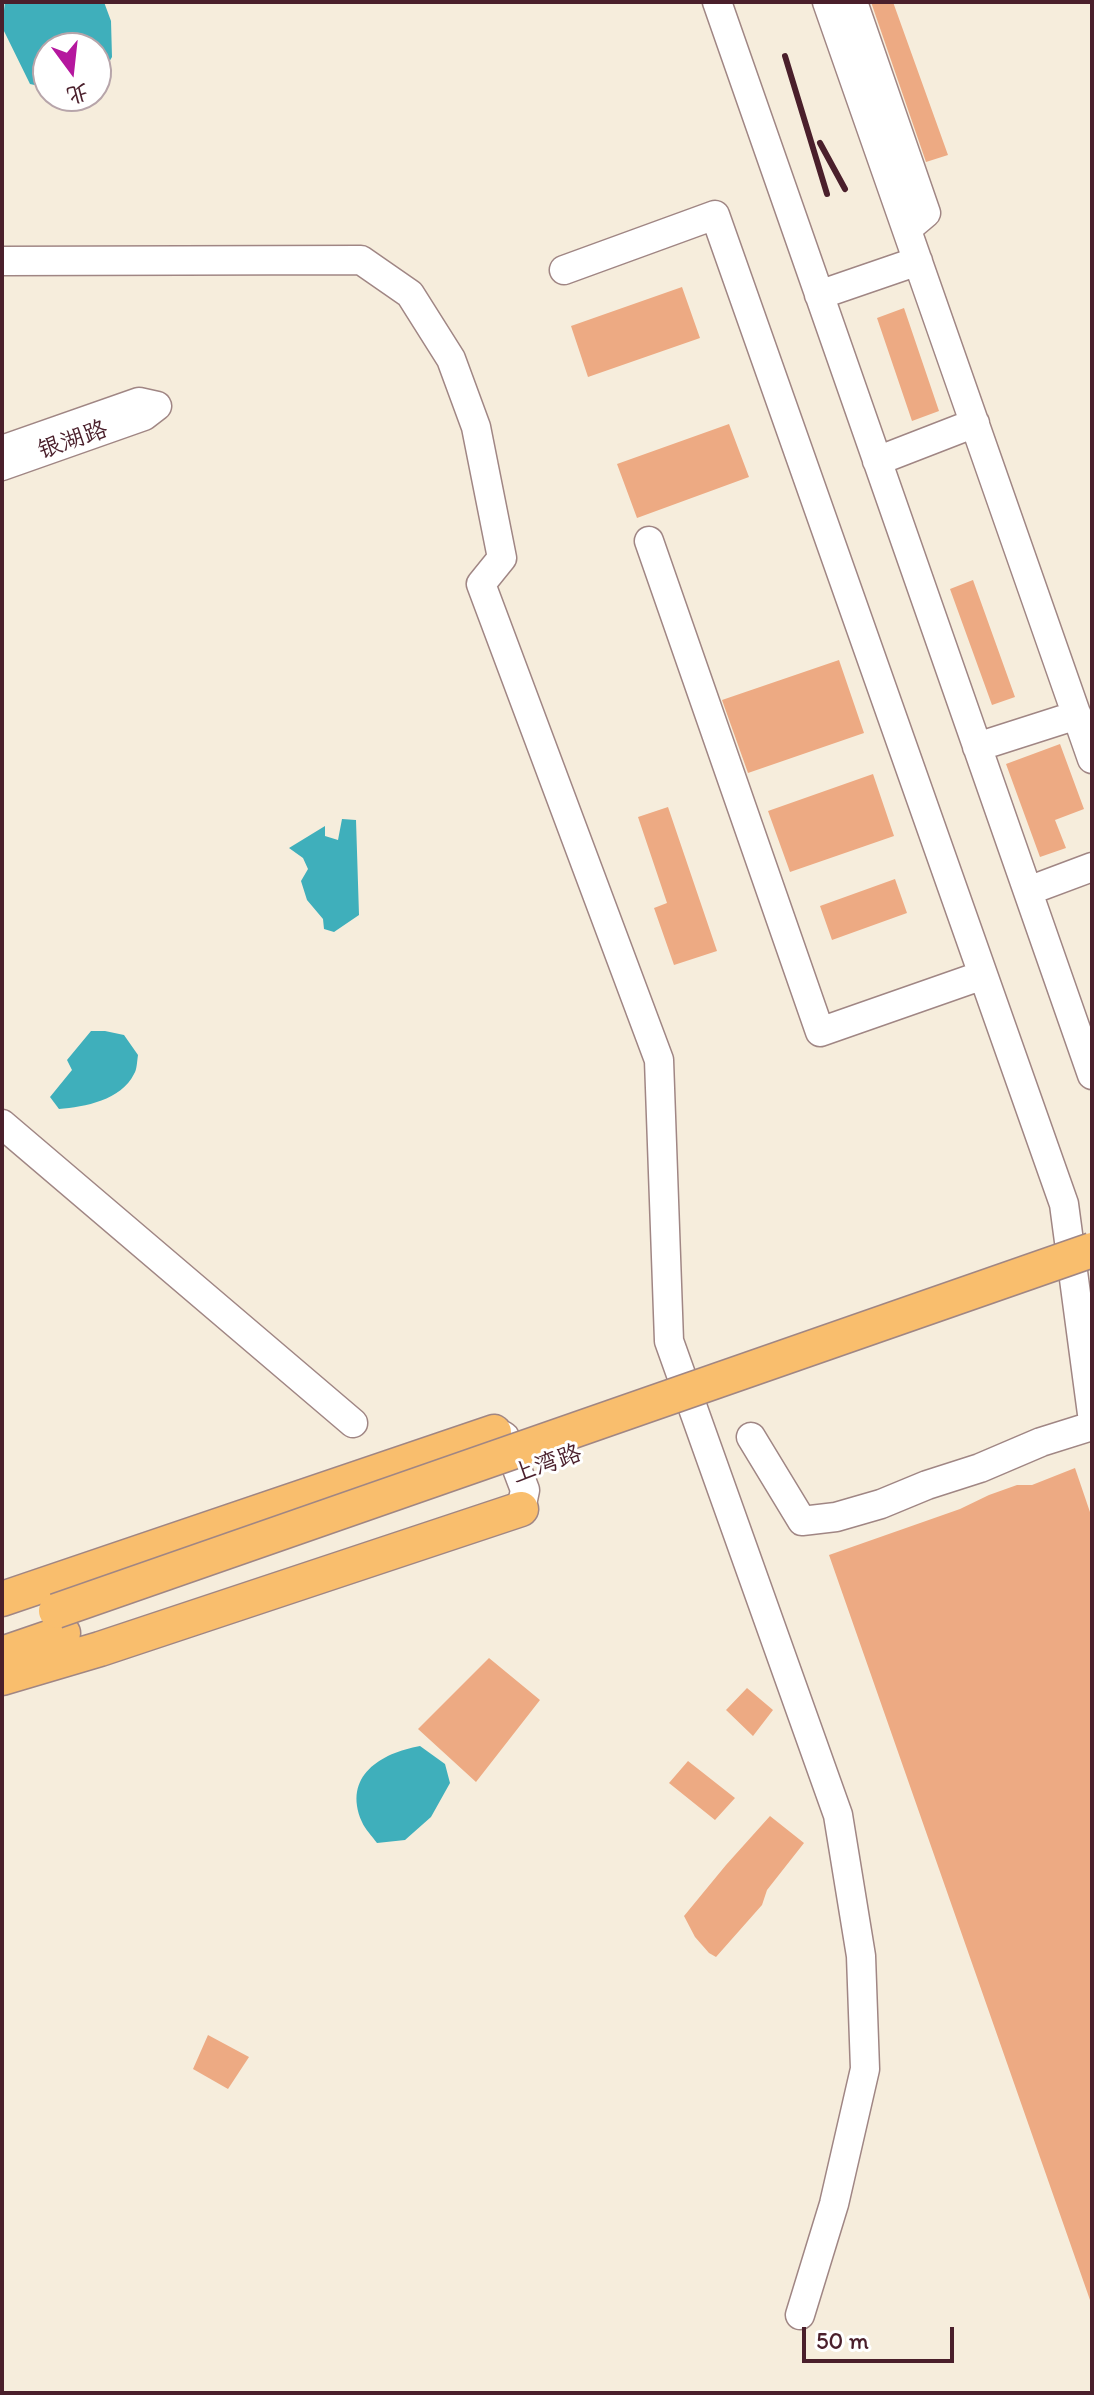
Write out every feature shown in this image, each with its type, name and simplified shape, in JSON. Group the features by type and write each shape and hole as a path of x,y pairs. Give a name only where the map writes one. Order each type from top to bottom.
{"main road":[{"name":"上湾路","path":"2,1654 60,1622 1092,1250"},
{"name":"上湾路","path":"2,1629 60,1622 1092,1275"},
{"name":"上湾路","path":"2,1599 494,1432"},
{"name":"上湾路","path":"2,1678 100,1649 521,1509"}],"street":[{"path":"717,2 1092,1075"},
{"path":"827,2 1092,759"},
{"path":"853,2 926,213 907,229"},
{"path":"564,270 715,215 1064,1204 1092,1414"},
{"path":"2,261 361,260 410,294 451,359 476,427 502,558 481,584 659,1060 669,1341 838,1815 847,1858 861,1956 865,2069 834,2204 800,2315"},
{"path":"819,295 918,261"},
{"name":"银湖路","path":"2,450 141,409 2,466"},
{"path":"877,461 975,423"},
{"path":"649,541 820,1032 983,975"},
{"path":"977,747 1077,715"},
{"path":"1028,891 1092,867"},
{"path":"2,1124 353,1423"},
{"path":"751,1437 802,1521 836,1517 881,1504 1041,1442 1092,1426"},
{"path":"494,1432 505,1437 525,1490 521,1509"}],"water":[{"path":"5,2 104,2 111,32 32,32 32,84 2,27"},
{"path":"342,819 356,820 359,915 334,932 324,929 323,919 307,900 301,881 308,869 303,858 289,848 325,826 325,836 338,840"},
{"path":"91,1031 124,1035 138,1055 135,1072 128,1083 111,1096 91,1104 59,1109 50,1097 72,1070 67,1060"},
{"path":"420,1746 445,1764 450,1783 431,1817 405,1840 377,1843 363,1825 357,1806 361,1780 379,1761"}],"building":[{"path":"871,2 893,2 948,155 926,162"},
{"path":"682,287 700,338 588,377 571,326"},
{"path":"904,308 939,411 912,421 877,318"},
{"path":"729,424 749,477 637,518 617,464"},
{"path":"973,580 1015,697 992,705 950,589"},
{"path":"839,660 864,733 748,773 722,700"},
{"path":"1060,744 1084,809 1055,820 1066,848 1040,857 1006,764"},
{"path":"873,774 894,836 790,872 768,811"},
{"path":"668,807 717,951 674,965 654,908 667,903 638,817"},
{"path":"895,879 907,913 832,940 820,906"},
{"path":"1075,1468 1092,1518 1092,2300 829,1555 960,1509 1017,1485 1032,1485"},
{"path":"489,1658 540,1700 476,1782 418,1729"},
{"path":"747,1688 773,1710 753,1736 726,1710"},
{"path":"688,1761 735,1798 715,1820 669,1783"},
{"path":"770,1816 804,1843 767,1890 762,1905 716,1957 695,1937 684,1916"},
{"path":"208,2035 249,2057 228,2089 193,2069"}],"railway":[{"path":"785,56 827,194"},
{"path":"820,143 845,189"}]}
